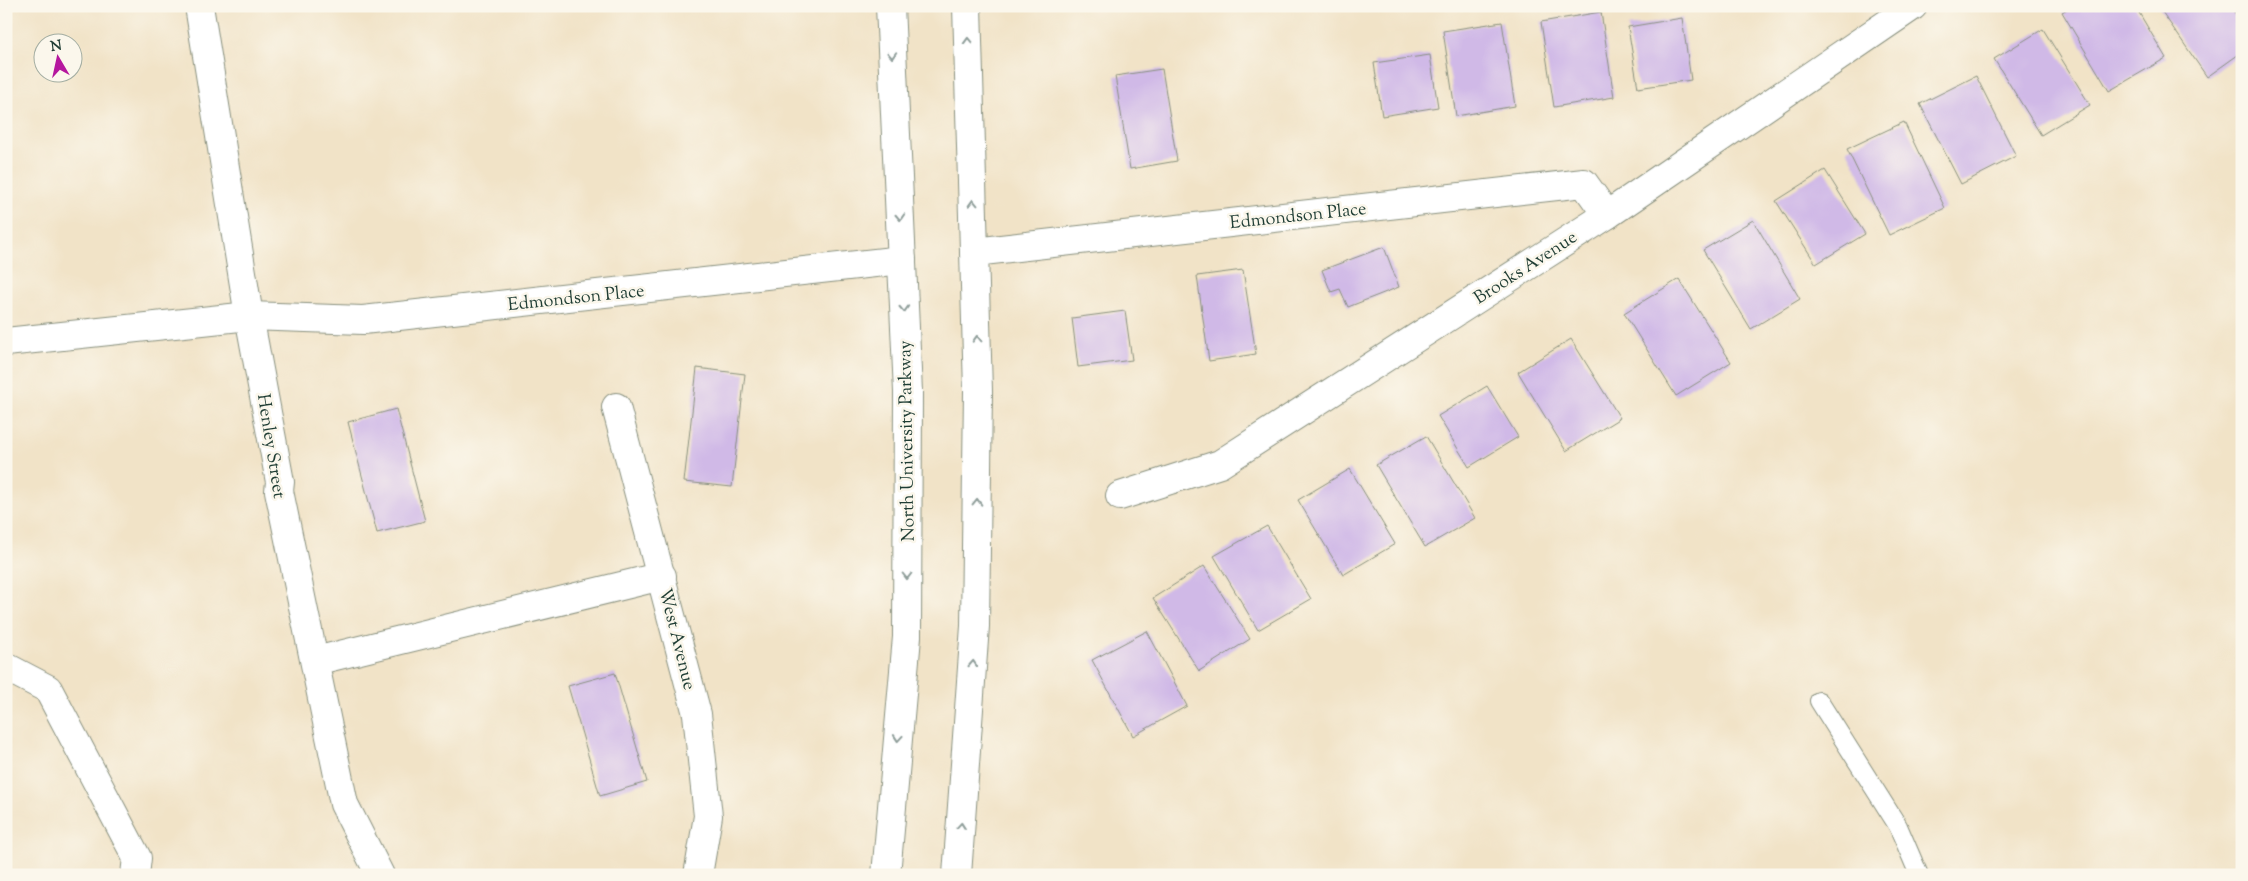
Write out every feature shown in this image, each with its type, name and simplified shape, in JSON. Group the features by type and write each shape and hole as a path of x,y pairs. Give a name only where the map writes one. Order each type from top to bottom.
{"street":[{"name":"Henley Street","path":"199,6 249,316 280,482 278,491 344,804 380,875"},
{"name":"North University Parkway","path":"886,875 907,637 908,392 890,6"},
{"path":"957,875 975,626 978,391 967,6"},
{"name":"Brooks Avenue","path":"1120,496 1220,464 1607,214 1914,6"},
{"name":"Edmondson Place","path":"974,252 1584,183 1607,214"},
{"name":"Edmondson Place","path":"6,342 249,316 363,320 902,260"},
{"name":"West Avenue","path":"616,407 697,714 708,816 698,875"},
{"path":"315,661 662,576"},
{"path":"6,667 48,688 137,858 135,875"}],"lane":[{"path":"1819,701 1898,826 1919,875"}],"building":[{"path":"2072,6 2135,6 2166,58 2109,91 2062,12"},
{"path":"2158,6 2230,6 2242,23 2242,52 2207,77"},
{"path":"1601,12 1614,97 1554,107 1541,22"},
{"path":"1682,18 1691,80 1638,88 1628,27"},
{"path":"1502,22 1515,106 1456,116 1443,31"},
{"path":"2043,29 2090,105 2041,135 1994,59"},
{"path":"1430,55 1438,107 1382,116 1374,63"},
{"path":"1162,69 1177,161 1130,169 1115,76"},
{"path":"1976,76 2016,156 1961,184 1920,104"},
{"path":"1904,122 1945,208 1889,235 1847,149"},
{"path":"1825,170 1865,234 1816,264 1776,201"},
{"path":"1753,220 1800,299 1751,329 1703,250"},
{"path":"1384,247 1399,287 1348,307 1340,289 1331,292 1322,270"},
{"path":"1243,270 1256,354 1209,361 1197,276"},
{"path":"1679,279 1731,362 1676,396 1624,313"},
{"path":"1125,311 1132,360 1078,367 1072,318"},
{"path":"1571,339 1620,418 1566,451 1518,372"},
{"path":"697,368 745,374 732,487 684,482"},
{"path":"1487,386 1518,437 1469,467 1438,416"},
{"path":"396,409 425,521 377,533 348,422"},
{"path":"1426,436 1475,518 1425,547 1376,465"},
{"path":"1350,469 1395,544 1343,575 1298,500"},
{"path":"1267,526 1311,599 1258,630 1214,556"},
{"path":"1204,566 1250,639 1199,671 1153,598"},
{"path":"1147,631 1187,706 1133,736 1092,660"},
{"path":"615,673 647,782 600,796 568,686"}]}
